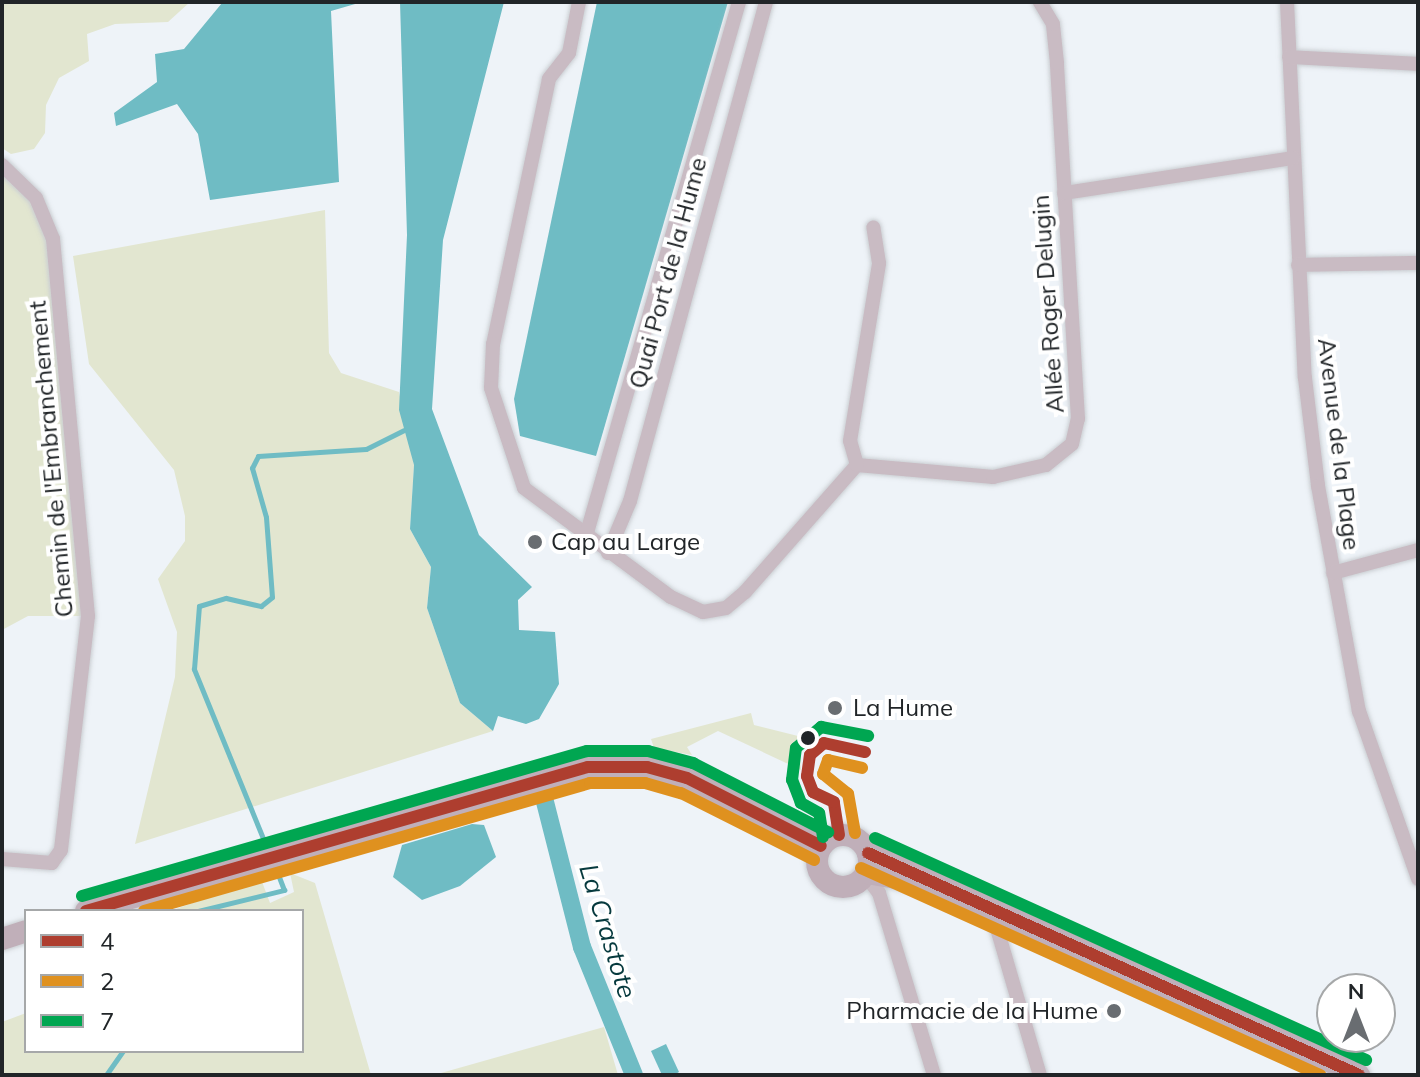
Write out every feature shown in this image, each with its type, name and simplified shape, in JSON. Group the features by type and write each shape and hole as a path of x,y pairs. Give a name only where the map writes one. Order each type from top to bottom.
{"main road":[{"path":"93,909 588,767 661,769 750,806 821,846"},
{"path":"821,846 846,835 866,867 1359,1075"},
{"path":"821,846 817,867 825,881 851,886 866,867"},
{"path":"866,867 907,879 996,925 1327,1075"},
{"path":"2,939 24,932"}],"street":[{"path":"579,2 569,53 549,79 490,366 515,475 608,553 687,607 726,608 857,465 850,441 879,263 873,227"},
{"name":"Quai Port de la Hume","path":"582,533 739,2"},
{"name":"Quai Port de la Hume","path":"608,553 630,501 766,2"},
{"name":"Allée Roger Delugin","path":"857,465 979,478 1046,465 1068,451 1078,419 1055,33 1040,2"},
{"name":"Avenue de la Plage","path":"1287,2 1305,378 1333,573 1359,711 1418,879"},
{"path":"1289,57 1418,64"},
{"path":"1064,193 1293,158"},
{"name":"Chemin de l'Embranchement","path":"2,165 36,198 53,239 88,581 84,685 57,860 2,859"},
{"path":"1298,265 1418,263"},
{"path":"1333,573 1418,550"},
{"path":"866,867 879,893 934,1075"},
{"path":"996,925 1040,1075"}],"green space":[{"path":"2,2 190,2 168,22 115,24 87,34 89,61 59,78 46,105 45,133 34,149 11,154 2,148"},
{"path":"2,165 49,224 88,616 28,616 2,630"},
{"path":"325,210 329,353 341,373 399,392 414,465 410,529 431,567 427,608 460,703 493,731 135,844 175,677 177,632 158,579 185,541 185,516 174,470 89,364 73,256"},
{"path":"751,713 754,725 798,736 801,770 718,731 687,747 692,755 654,748 651,739"},
{"path":"290,873 315,883 371,1075 2,1075 2,1022 24,1014 24,1053 304,1053 304,909 176,909 261,879 270,903 294,892"},
{"path":"604,1027 618,1075 434,1075"}],"water":[{"path":"362,2 331,11 339,182 210,200 198,134 177,104 116,126 114,113 157,82 155,54 184,49 222,3"},
{"path":"400,2 504,2 443,240 432,409 479,535 532,587 518,600 519,630 555,632 559,684 539,719 526,724 498,716 493,731 460,703 427,608 431,567 410,529 414,465 399,410 407,235"},
{"path":"597,2 728,2 596,456 520,436 514,399"},
{"path":"472,824 484,825 496,857 460,886 422,900 393,877 402,845"},
{"path":"666,1044 679,1072 674,1075 662,1075 651,1051"}],"waterway":[{"path":"269,853 194,669 199,606 226,598 261,606 272,597 266,517 252,468 258,456 366,449 404,430"},
{"name":"La Crastote","path":"544,798 582,947 634,1075"},
{"path":"206,909 284,890 273,862"},
{"path":"106,1075 122,1053"}],"transit line":[{"name":"7","path":"823,837 819,813 801,803 792,780 796,748 821,727 868,736"},
{"name":"4","path":"839,835 834,802 813,792 807,776 810,755 824,743 865,752"},
{"name":"7","path":"82,896 587,751 648,751 693,763 828,832"},
{"name":"2","path":"855,833 848,794 823,774 828,760 862,768"},
{"name":"4","path":"93,909 588,767 647,767 687,778 821,846"},
{"name":"2","path":"151,909 590,783 645,783 681,793 814,860"},
{"name":"7","path":"875,838 1366,1060"},
{"name":"4","path":"868,853 1359,1075"},
{"name":"2","path":"861,868 1320,1075"}],"place":[{"name":"Cap au Large","path":"535,542"},
{"name":"La Hume","path":"835,708"},
{"name":"Pharmacie de la Hume","path":"1114,1011"}]}
